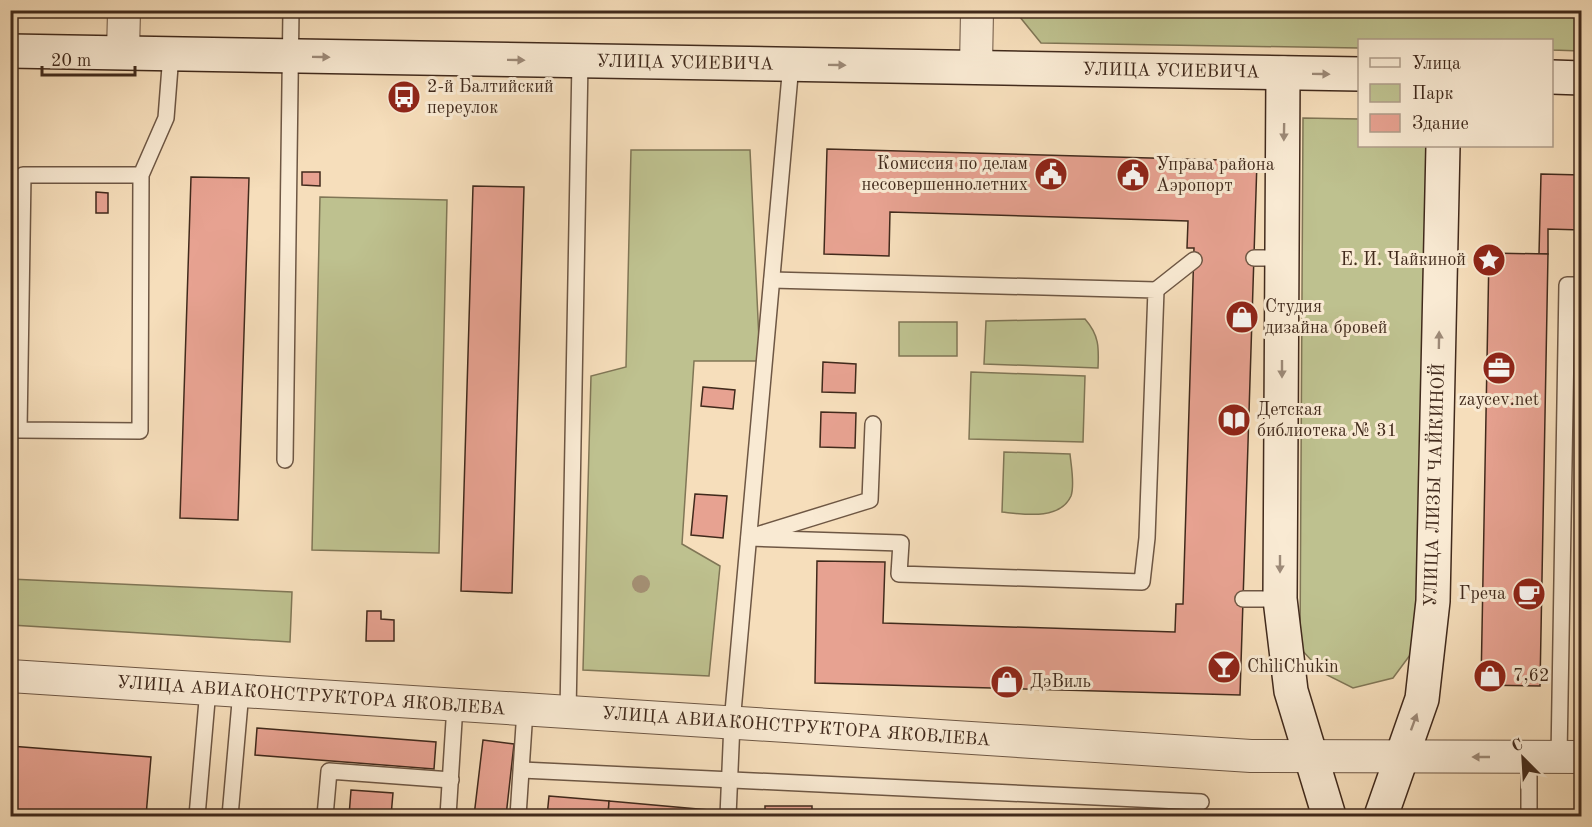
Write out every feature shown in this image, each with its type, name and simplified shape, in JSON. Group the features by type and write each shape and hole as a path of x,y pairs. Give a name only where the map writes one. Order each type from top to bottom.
{"street":[{"path":"123,53 124,10"},
{"path":"976,68 977,10"},
{"name":"УЛИЦА УСИЕВИЧА","path":"10,51 1358,74"},
{"path":"1283,73 1268,258 1280,599 1291,691 1309,757 1329,816"},
{"path":"1553,77 1581,78"},
{"name":"УЛИЦА ЛИЗЫ ЧАЙКИНОЙ","path":"1381,816 1422,699 1433,601 1443,147"},
{"name":"УЛИЦА АВИАКОНСТРУКТОРА ЯКОВЛЕВА","path":"10,676 1251,756 1557,757"}],"lane":[{"path":"285,460 291,10"},
{"path":"141,176 23,175 19,430 140,431 141,176 166,118 171,54"},
{"path":"568,713 579,61"},
{"path":"728,816 732,723 791,64"},
{"path":"772,280 1156,290 1194,260"},
{"path":"1529,816 1557,757 1567,285 1581,285"},
{"path":"748,538 901,543 899,573 1142,582 1147,538 1156,290"},
{"path":"748,538 870,500 873,424"},
{"path":"1243,599 1280,599"},
{"path":"197,816 207,689"},
{"path":"230,816 241,691"},
{"path":"448,816 455,705"},
{"path":"518,816 525,710"},
{"path":"522,770 1201,802"},
{"path":"325,816 329,771 451,780"}],"green space":[{"path":"1015,11 1581,11 1581,51 1553,50 1553,39 1358,39 1358,48 1041,43"},
{"path":"1303,118 1358,119 1358,147 1427,147 1416,647 1393,678 1353,688 1323,673 1300,648"},
{"path":"631,150 750,150 760,361 694,361 682,544 720,566 709,676 583,670 591,376 626,367"},
{"path":"320,197 447,200 439,553 312,550"},
{"path":"1085,319 1093,330 1097,342 1098,368 984,364 986,321"},
{"path":"899,322 957,322 957,356 899,356"},
{"path":"971,372 1085,376 1083,442 969,439"},
{"path":"1004,452 1070,454 1073,486 1066,504 1050,513 1002,512"},
{"path":"10,579 292,592 290,642 11,625"}],"building":[{"path":"827,149 1257,161 1240,695 815,683 817,561 885,562 883,623 1175,632 1176,604 1183,604 1194,248 1187,248 1188,221 890,212 889,256 824,254"},
{"path":"302,172 320,172 320,186 302,185"},
{"path":"1541,174 1582,175 1582,230 1548,229 1548,254 1539,254"},
{"path":"191,177 249,178 238,520 180,518"},
{"path":"473,186 524,187 512,593 461,591"},
{"path":"96,192 108,193 108,213 96,213"},
{"path":"1489,253 1548,254 1540,686 1481,685"},
{"path":"823,362 856,364 855,393 822,392"},
{"path":"703,387 735,390 733,409 701,406"},
{"path":"821,412 856,413 855,448 820,447"},
{"path":"695,494 727,496 723,538 691,535"},
{"path":"367,611 381,611 381,619 394,620 394,641 366,641"},
{"path":"257,728 436,742 434,769 255,755"},
{"path":"483,740 514,744 506,816 474,816"},
{"path":"10,746 151,757 146,816 10,816"},
{"path":"351,790 393,793 391,816 349,816"},
{"path":"549,796 609,801 608,816 547,816"},
{"path":"609,801 720,811 720,816 608,816"},
{"path":"765,806 812,806 812,816 765,816"}],"place":[{"name":"2-й Балтийский переулок","path":"404,97"},
{"name":"Комиссия по делам несовершеннолетних","path":"1051,174"},
{"name":"Управа района Аэропорт","path":"1133,175"},
{"name":"Е. И. Чайкиной","path":"1489,260"},
{"name":"Студия дизайна бровей","path":"1242,317"},
{"name":"zaycev.net","path":"1499,368"},
{"name":"Детская библиотека № 31","path":"1234,420"},
{"name":"Греча","path":"1529,594"},
{"name":"ChiliChukin","path":"1224,667"},
{"name":"7,62","path":"1490,676"},
{"name":"ДэВиль","path":"1007,682"}]}
